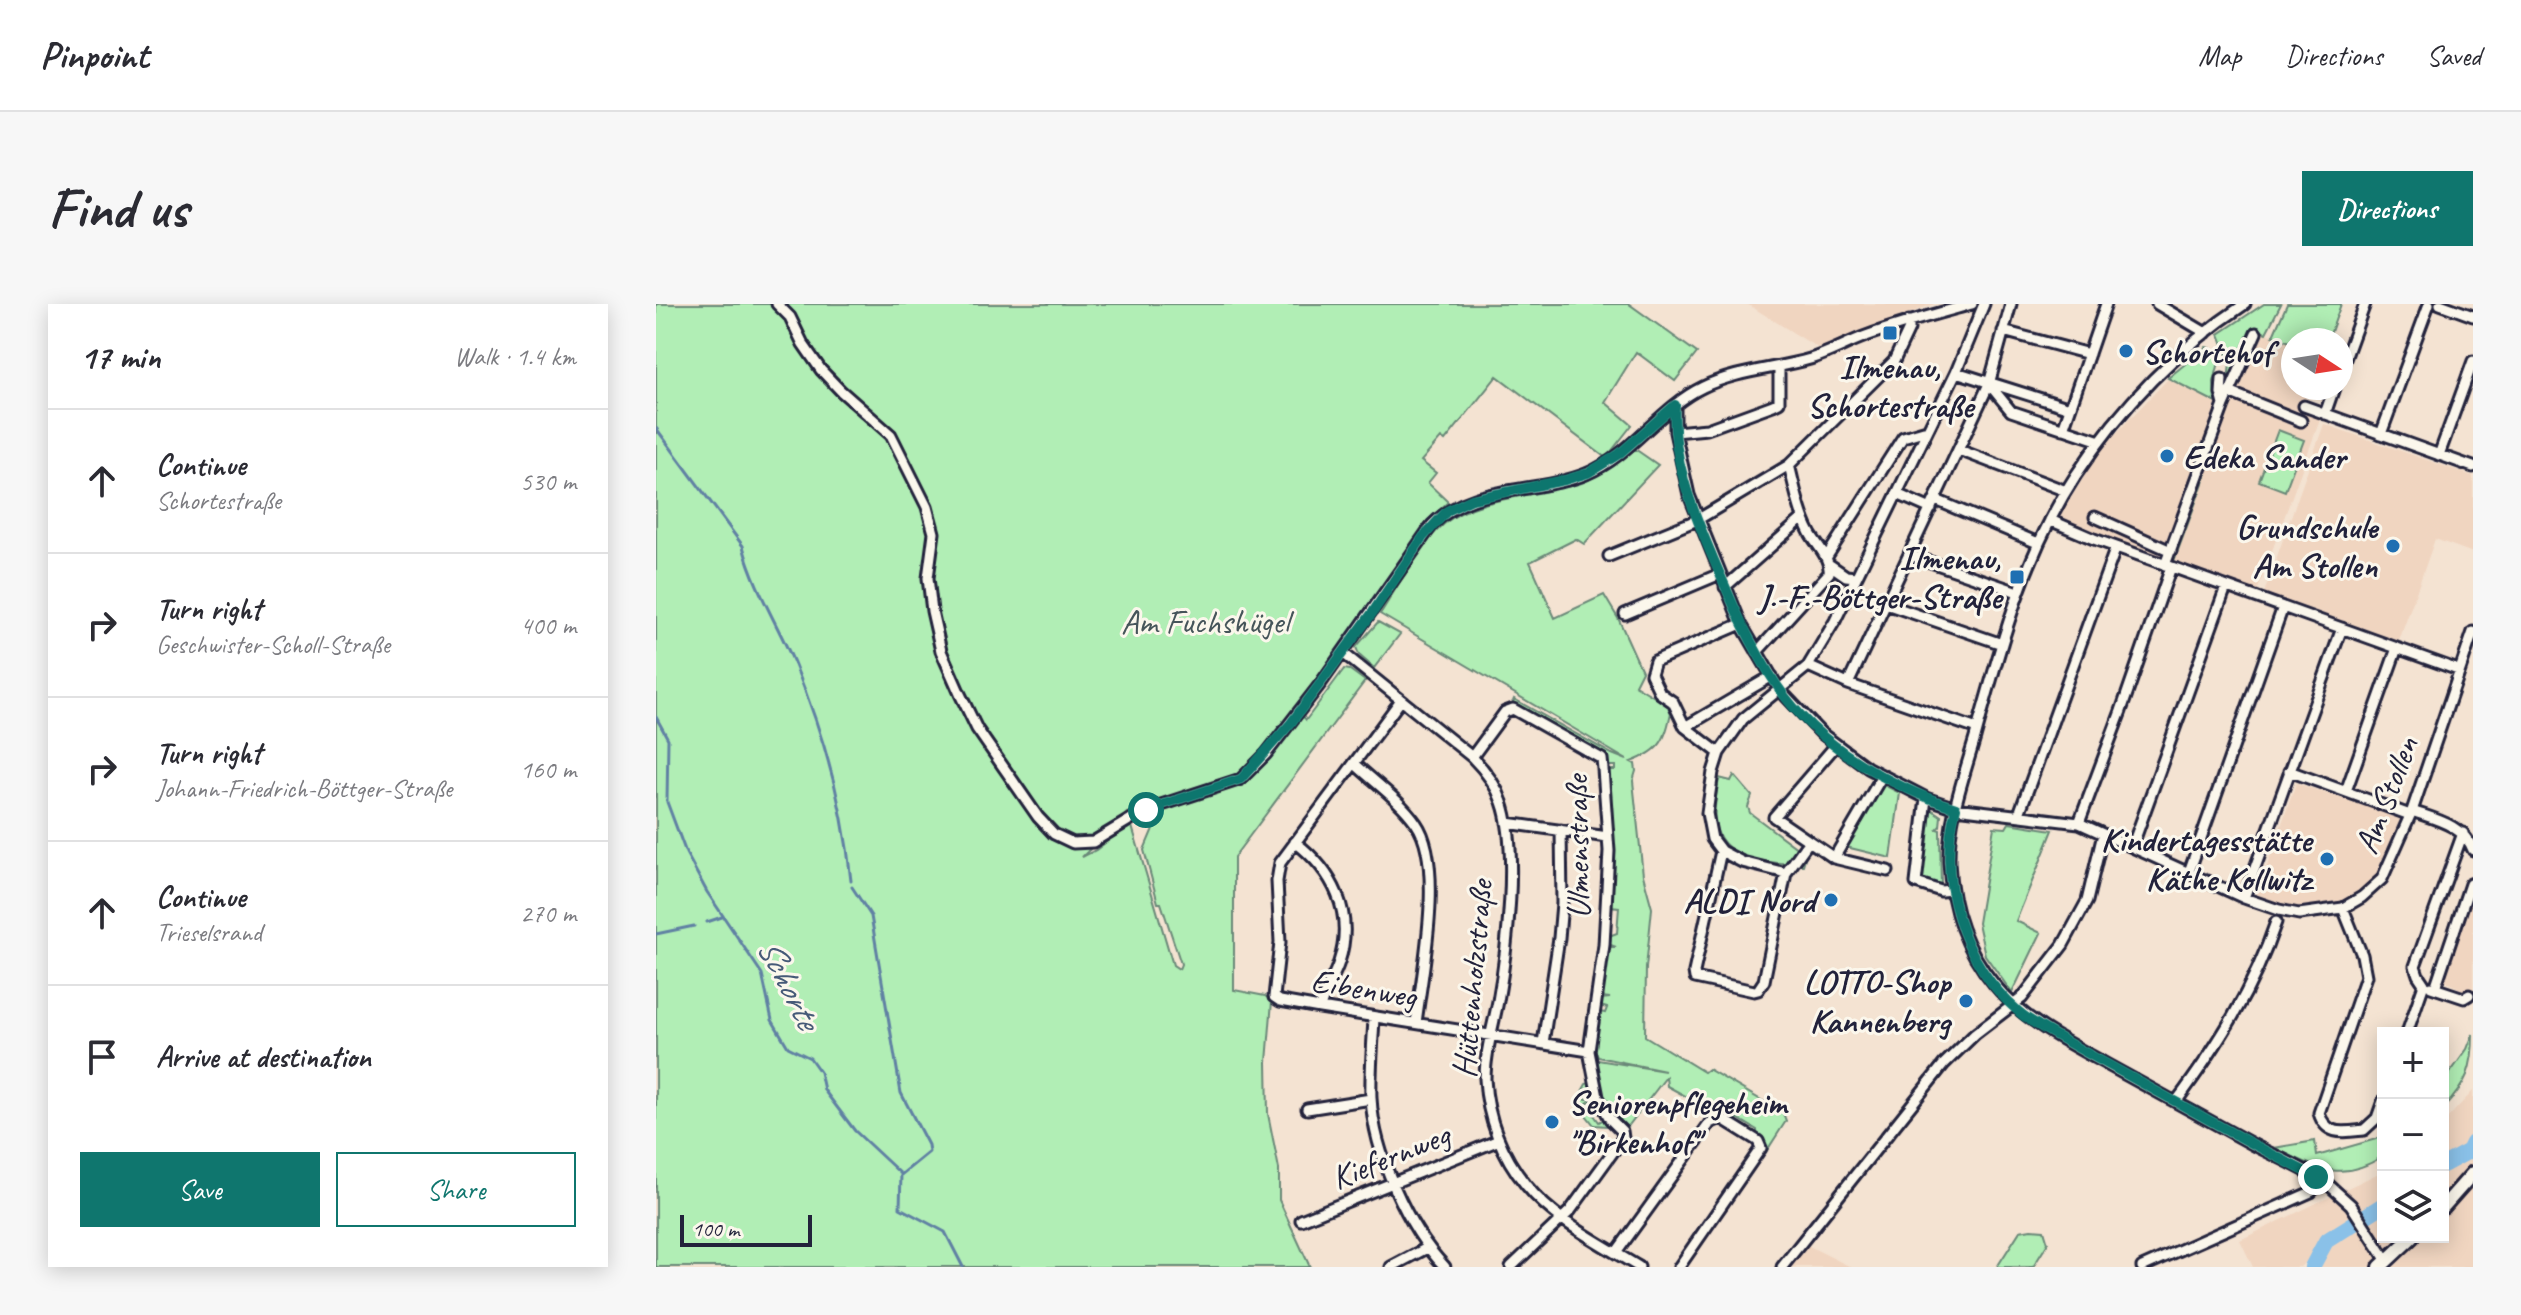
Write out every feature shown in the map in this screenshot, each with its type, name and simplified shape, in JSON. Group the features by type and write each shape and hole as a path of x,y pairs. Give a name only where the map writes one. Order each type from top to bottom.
{"main road":[{"path":"2449,1200 2473,1173"},
{"path":"2384,1264 2406,1243"}],"street":[{"path":"777,304 790,317 803,344 821,370 891,435 927,507 934,533 928,578 941,651 977,729 1038,817 1054,834 1073,843 1093,842 1146,810 1241,779 1282,733 1343,653 1423,537 1447,511 1472,499 1588,473 1619,454 1675,405 1706,385 1813,358 1909,321 1972,304"},
{"path":"1786,873 1742,862 1721,851 1712,839 1707,813 1719,753 1743,719 1808,666 1835,621 1956,372 1984,304"},
{"path":"1848,684 1989,384 2011,304"},
{"path":"2063,429 2106,304"},
{"path":"2157,304 2206,333"},
{"path":"2245,304 2156,376 2100,441 2066,491 2038,543 2018,592 1956,808 1950,837 1951,890 1972,954 2012,1005 2063,1040 2322,1181 2340,1194 2355,1212 2384,1264"},
{"path":"2353,337 2365,304"},
{"path":"2381,434 2429,304"},
{"path":"2440,304 2473,316"},
{"path":"1609,556 1697,520 1789,465 1894,361 1909,329 1909,321"},
{"path":"2003,331 2089,354"},
{"path":"2079,823 2121,711 2171,551 2229,392 2256,333"},
{"path":"2439,455 2473,361"},
{"path":"1675,432 1707,429 1773,405 1781,396 1779,366"},
{"path":"1956,372 2070,408"},
{"path":"2222,379 2224,405"},
{"path":"1989,384 2011,411 2100,441"},
{"path":"2229,392 2301,421"},
{"path":"2325,414 2330,400"},
{"name":"Am Stollen","path":"1675,405 1675,432 1683,475 1697,520 1741,624 1779,689 1800,713 1836,745 1882,776 1926,798 1956,808 2079,823 2244,898 2299,914 2343,908 2362,897 2382,879 2411,813 2473,632"},
{"path":"2304,406 2473,467"},
{"path":"1757,652 1826,578 1828,562 1903,437 1927,430"},
{"path":"1959,450 2066,491"},
{"path":"1789,465 1803,518 1828,562 1846,576 1856,577"},
{"path":"1897,494 2038,543"},
{"path":"2095,517 2171,551"},
{"path":"1725,587 1803,518"},
{"path":"2050,520 2128,552 2458,670"},
{"path":"2128,552 2135,535"},
{"path":"2019,814 2116,547"},
{"path":"1910,555 2018,592"},
{"path":"1625,614 1720,574"},
{"path":"2132,847 2226,587"},
{"path":"1886,604 2002,644"},
{"path":"2189,872 2283,607"},
{"path":"1719,753 1685,727 1673,702 1660,693 1651,674 1655,661 1741,624"},
{"path":"2244,898 2342,628"},
{"path":"2346,791 2397,648"},
{"name":"Hüttenholzstraße","path":"1343,653 1472,757 1495,785 1507,823 1509,861 1503,973 1486,1083 1499,1140 1524,1183 1563,1219 1616,1253 1624,1263 1639,1267"},
{"path":"1808,666 1848,684 1977,729"},
{"path":"1685,727 1772,676"},
{"path":"1320,1008 1342,949 1345,936 1343,912 1334,884 1324,869 1295,842 1401,700"},
{"name":"Ulmenstraße","path":"1472,757 1505,712 1513,709 1602,759 1608,837 1604,945 1589,1051 1598,1097 1610,1119 1622,1131 1623,1138 1563,1219"},
{"path":"1836,745 1774,817 1834,858 1888,871"},
{"path":"1354,763 1411,817 1421,831 1426,847 1428,922 1416,1023"},
{"path":"2289,771 2451,825 2463,833 2473,850"},
{"path":"1834,858 1882,776"},
{"path":"1926,798 1916,883 1941,891 1951,890"},
{"path":"1507,823 1608,837"},
{"path":"1543,1043 1562,903 1561,830"},
{"path":"2463,833 2415,966 2424,984 2464,998 2469,995"},
{"path":"1782,1267 1944,1064 2022,998 2063,945 2087,901 2103,834"},
{"path":"1721,851 1695,978 1758,990 1764,981 1786,873 1809,841"},
{"name":"Eibenweg","path":"1295,842 1282,859 1277,874 1280,933 1274,997 1280,1001 1320,1008 1589,1051"},
{"path":"2435,988 2470,884 2473,883"},
{"path":"2343,908 2362,955 2366,976 2319,1113 2327,1128 2336,1132 2364,1130 2377,1118"},
{"path":"2176,1102 2218,1044 2265,954 2276,922"},
{"path":"2409,1027 2424,984"},
{"path":"1374,1017 1371,1099 1380,1143 1393,1182 1427,1248 1445,1267"},
{"path":"1307,1109 1371,1099"},
{"path":"1616,1253 1710,1123 1721,1118 1758,1141 1761,1148 1679,1267"},
{"name":"Kiefernweg","path":"1301,1220 1499,1140"},
{"path":"2142,1267 2311,1192 2322,1181"},
{"path":"1511,1267 1563,1219"},
{"path":"1391,1267 1427,1248"}],"shaded area":[{"path":"1747,304 1934,304 1818,348"},
{"path":"2253,328 2281,338 2281,400 2306,400 2304,410 2321,417 2257,592 2105,541 2058,519 2101,449 2168,379 2221,405"},
{"path":"2324,424 2473,476 2473,553 2435,539 2399,641 2264,593"},
{"name":"Kindertagesstätte Käthe Kollwitz","path":"2296,783 2402,819 2377,876 2358,893 2338,904 2313,908 2291,906 2257,895"},
{"path":"2473,893 2473,995 2442,980"},
{"path":"2473,1091 2473,1267 2314,1267 2310,1258 2300,1267 2253,1267 2240,1240 2377,1174 2377,1243 2449,1243 2449,1117"},
{"path":"1807,1245 1851,1267 1789,1267"}],"green space":[{"name":"Am Fuchshügel","path":"656,304 1629,304 1697,353 1675,381 1636,352 1605,402 1632,425 1606,458 1497,376 1445,441 1441,438 1421,461 1436,473 1428,483 1448,502 1425,523 1332,659 1295,707 1306,720 1344,669 1365,681 1234,857 1234,990 1265,996 1272,1001 1267,1062 1268,1114 1279,1169 1279,1200 1310,1267 656,1267","holes":["1198,792 1198,797 1164,808 1144,850 1158,903 1161,903 1181,964 1179,969 1173,965 1131,823 1082,857 1127,813"]},
{"path":"2264,304 2281,304 2266,333 2253,328 2227,391 2230,363 2219,334"},
{"path":"2287,304 2341,304 2332,328 2281,328 2281,339 2273,336"},
{"path":"2206,347 2219,362 2214,382 2215,402 2168,378"},
{"path":"2278,430 2304,440 2285,491 2259,481"},
{"path":"1635,449 1658,465 1584,544 1576,539 1530,562 1555,618 1604,595 1642,671 1635,685 1672,708 1661,742 1650,753 1631,762 1635,764 1636,771 1633,781 1643,875 1652,908 1646,968 1645,1036 1704,1072 1708,1069 1783,1113 1786,1121 1766,1152 1757,1137 1757,1130 1737,1118 1735,1123 1667,1086 1666,1077 1626,1129 1604,1100 1596,1065 1598,1060 1665,1071 1598,1057 1595,1049 1600,1012 1605,1013 1607,1008 1600,1006 1601,999 1610,998 1602,997 1607,947 1616,947 1608,944 1609,936 1617,933 1619,907 1610,906 1607,770 1615,770 1615,766 1607,766 1602,753 1511,706 1514,699 1627,760 1380,614 1425,544 1458,514 1492,502 1584,482"},
{"path":"2204,464 2206,475 2174,561 2172,557"},
{"path":"1378,622 1400,634 1374,668 1359,655 1356,647"},
{"path":"1734,775 1752,796 1748,807 1750,813 1806,855 1803,865 1749,858 1726,845 1715,822 1715,806 1719,778 1731,781"},
{"path":"1880,783 1900,793 1891,858 1842,846"},
{"path":"1928,807 1941,816 1937,829 1940,830 1941,887 1920,880"},
{"path":"2009,823 2053,830 2016,921 2041,933 2012,993 1985,955 1978,923 1994,827 2006,828"},
{"path":"2473,1034 2467,1075 2449,1102 2449,1074 2467,1049"},
{"path":"1590,1083 1591,1088 1584,1090 1586,1099 1594,1099 1587,1103 1591,1111 1599,1108 1594,1115 1599,1122 1606,1118 1607,1126 1594,1125 1586,1115 1580,1095 1586,1084"},
{"path":"2377,1139 2377,1159 2341,1171 2316,1166 2274,1148 2315,1141 2317,1156"},
{"path":"2044,1230 2048,1243 2033,1267 1997,1267 2020,1231"}],"waterway":[{"path":"656,428 743,546 760,592 795,665 831,771 851,881"},
{"name":"Schorte","path":"656,717 668,739 667,802 686,853 707,892 762,974 772,1020 788,1047 810,1058 820,1072 824,1090 855,1131 901,1174 900,1208 945,1232 963,1267"},
{"path":"852,887 871,916 901,1093 928,1145 929,1152 902,1174"},
{"path":"707,922 722,917"},
{"path":"656,934 694,926"},
{"path":"2449,1162 2469,1151 2473,1143"},
{"path":"2312,1267 2326,1241 2377,1209"}],"place":[{"name":"Ilmenau, Schortestraße","path":"1890,333"},
{"name":"Schortehof","path":"2126,351"},
{"name":"Edeka Sander","path":"2167,456"},
{"name":"Grundschule Am Stollen","path":"2393,546"},
{"name":"Ilmenau, J.-F.-Böttger-Straße","path":"2017,577"},
{"name":"Kindertagesstätte Käthe Kollwitz","path":"2327,859"},
{"name":"ALDI Nord","path":"1831,900"},
{"name":"LOTTO-Shop Kannenberg","path":"1966,1001"},
{"name":"Seniorenpflegeheim \"Birkenhof\"","path":"1552,1122"}],"route":[{"path":"1146,810 1241,779 1291,723 1373,612 1423,537 1447,511 1472,499 1588,473 1619,454 1675,405 1675,432 1683,475 1697,520 1741,624 1779,689 1821,733 1868,768 1926,798 1956,808 1950,837 1951,890 1972,954 1994,984 2019,1012 2063,1040 2316,1177"}]}
